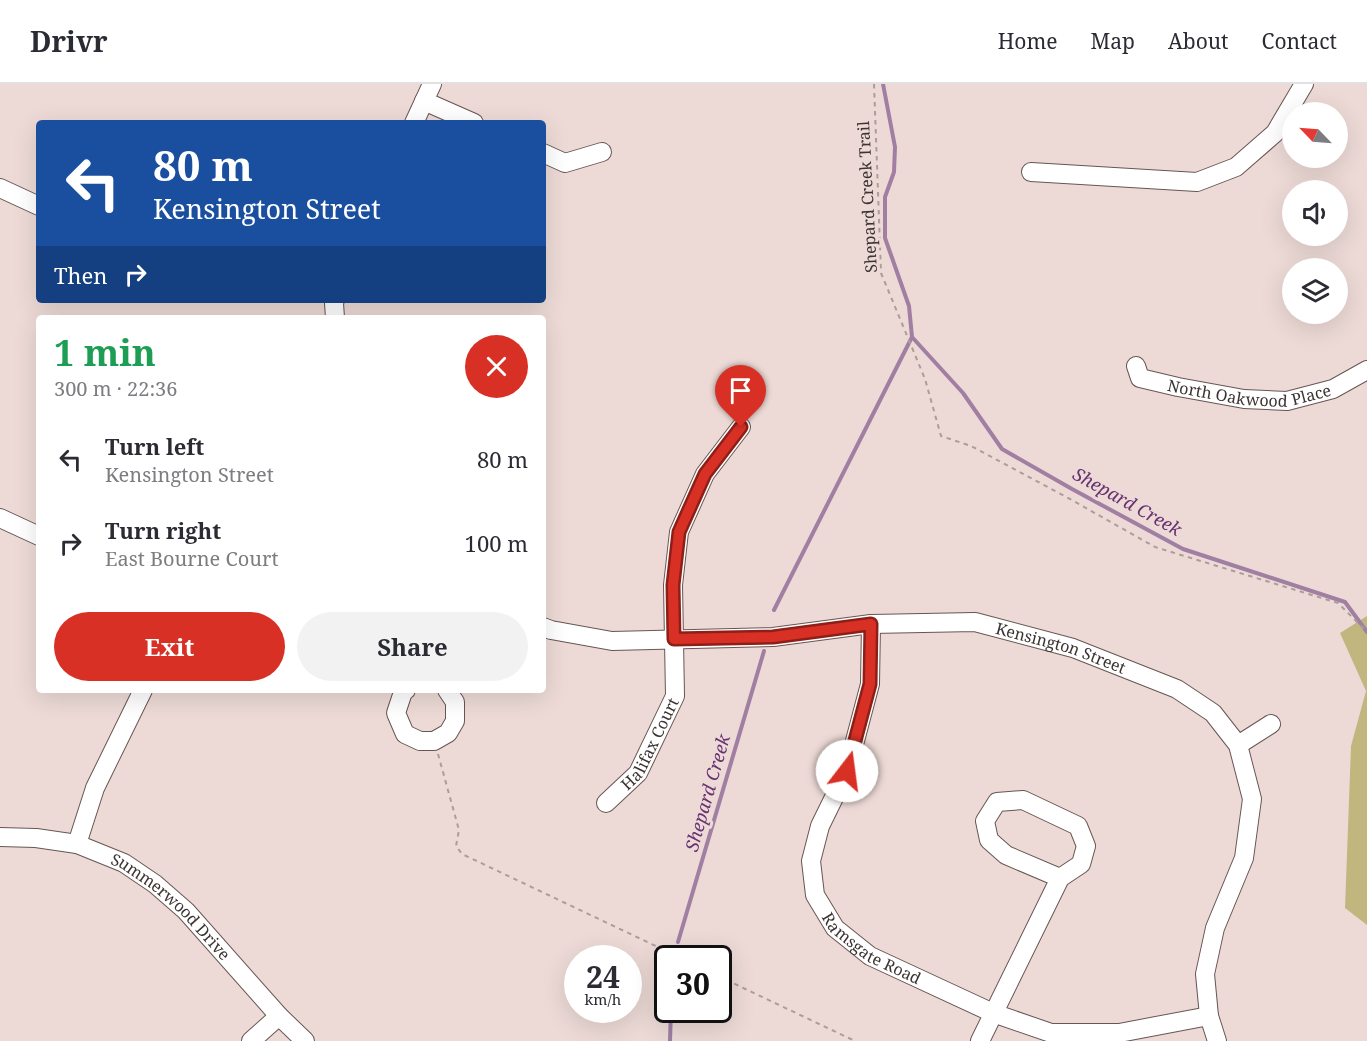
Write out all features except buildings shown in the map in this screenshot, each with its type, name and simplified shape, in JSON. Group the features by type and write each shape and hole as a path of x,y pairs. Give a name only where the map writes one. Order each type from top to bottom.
{"street":[{"path":"415,120 432,84"},
{"path":"1031,172 1197,182 1236,167 1275,133 1304,84"},
{"path":"424,101 467,120"},
{"path":"546,154 565,163 602,152"},
{"path":"0,188 36,205"},
{"name":"North Oakwood Place","path":"1136,366 1140,378 1178,387 1244,399 1287,401 1333,389 1367,370"},
{"name":"Halifax Court","path":"606,802 638,773 675,696 673,585 679,532 705,474 741,427"},
{"path":"0,518 36,535"},
{"name":"Kensington Street","path":"547,629 612,641 773,637 871,624 975,622 1073,648 1177,689 1213,713 1238,745 1252,799 1244,858 1215,928 1205,974 1209,1016 1217,1041"},
{"name":"Ramsgate Road","path":"871,624 870,684 847,771 820,826 811,861 815,895 835,928 870,956 993,1013 1051,1033 1119,1033 1209,1016"},
{"path":"77,843 95,788 142,693"},
{"path":"402,693 396,713 405,734 420,741 435,741 448,733 455,721 455,702 449,693"},
{"path":"1238,745 1271,724"},
{"path":"980,1041 1060,878 1081,864 1086,846 1077,826 1023,801 997,802 985,821 988,840 1006,855 1060,878"},
{"name":"Summerwood Drive","path":"0,837 77,843 124,863 155,884 186,911 279,1016 305,1041"},
{"path":"251,1041 279,1016"}],"path":[{"name":"Shepard Creek Trail","path":"874,84 881,273 925,380 941,436 971,446 1155,547 1338,603 1367,632"},
{"path":"435,741 459,830 456,846 462,854 654,945"},
{"path":"732,983 855,1041"}],"shaded area":[{"path":"1367,616 1367,925 1345,908 1351,746 1366,691 1340,633"}],"waterway":[{"name":"Shepard Creek","path":"774,610 912,337 909,306 885,238 885,197 894,172 895,147 883,84"},
{"name":"Shepard Creek","path":"912,337 963,393 1002,449 1183,549 1345,602 1367,632"},
{"name":"Shepard Creek","path":"678,942 764,651"},
{"name":"Shepard Creek","path":"670,1041 671,1023"}],"route":[{"path":"741,427 705,474 679,532 673,585 674,639 773,637 871,624 870,684 847,771"}]}
